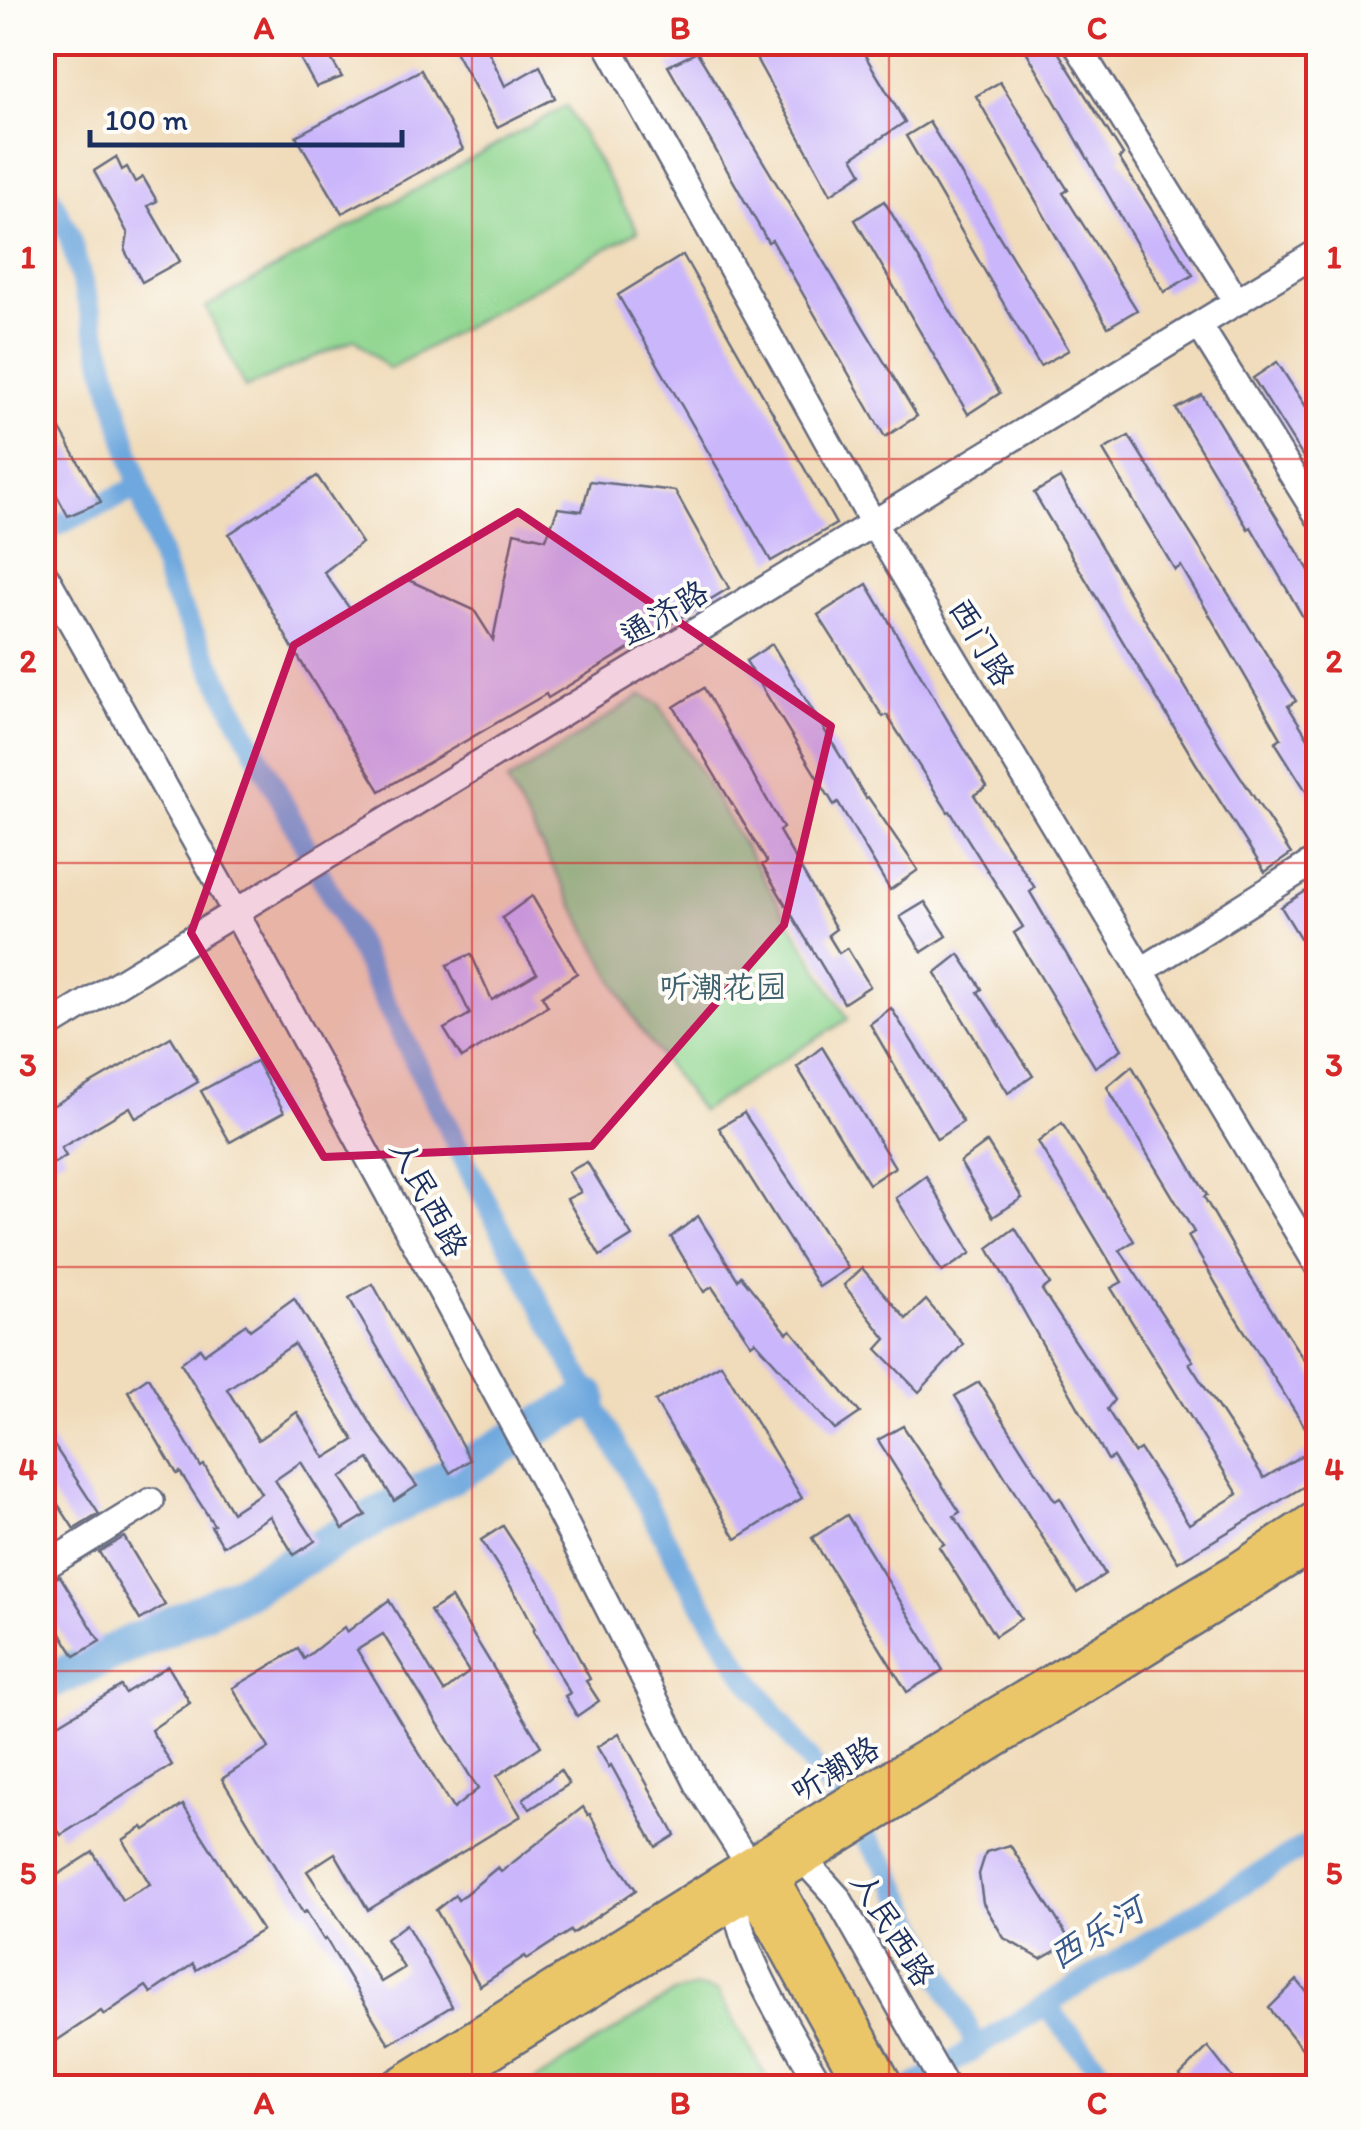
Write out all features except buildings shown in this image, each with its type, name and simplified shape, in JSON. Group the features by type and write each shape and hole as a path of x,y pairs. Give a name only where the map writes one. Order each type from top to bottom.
{"main road":[{"name":"听潮路","path":"871,1802 1318,1515"},
{"name":"听潮路","path":"435,2088 752,1883 838,1822 1318,1543"},
{"name":"听潮路","path":"391,2088 802,1858 838,1822"},
{"name":"人民西路","path":"752,1883 862,2071 890,2088"}],"street":[{"name":"西门路","path":"606,42 873,523 1318,1266"},
{"path":"1075,42 1237,302"},
{"name":"通济路","path":"42,1030 1318,252"},
{"path":"1198,325 1318,516"},
{"name":"人民西路","path":"42,570 236,914 538,1470 752,1883 752,1962 821,2086"},
{"path":"1141,971 1318,860"},
{"path":"42,1568 152,1500"},
{"name":"人民西路","path":"802,1858 838,1898 946,2088"}],"highlighted area":[{"path":"518,512 831,726 784,925 592,1146 324,1157 191,933 294,645"}],"green space":[{"path":"566,106 638,231 389,369 355,339 245,388 206,307"},
{"name":"听潮花园","path":"642,695 659,704 848,1019 701,1111 640,1029 507,782"},
{"path":"696,1987 717,1991 772,2087 527,2086 674,1993"}],"waterway":[{"path":"42,181 69,235 171,589 474,1179 684,1574 742,1670 887,1866 977,2047"},
{"path":"42,532 139,487"},
{"path":"42,1685 236,1595 589,1398"},
{"name":"西乐河","path":"910,2088 1318,1838"},
{"path":"1045,2005 1115,2088"}]}
